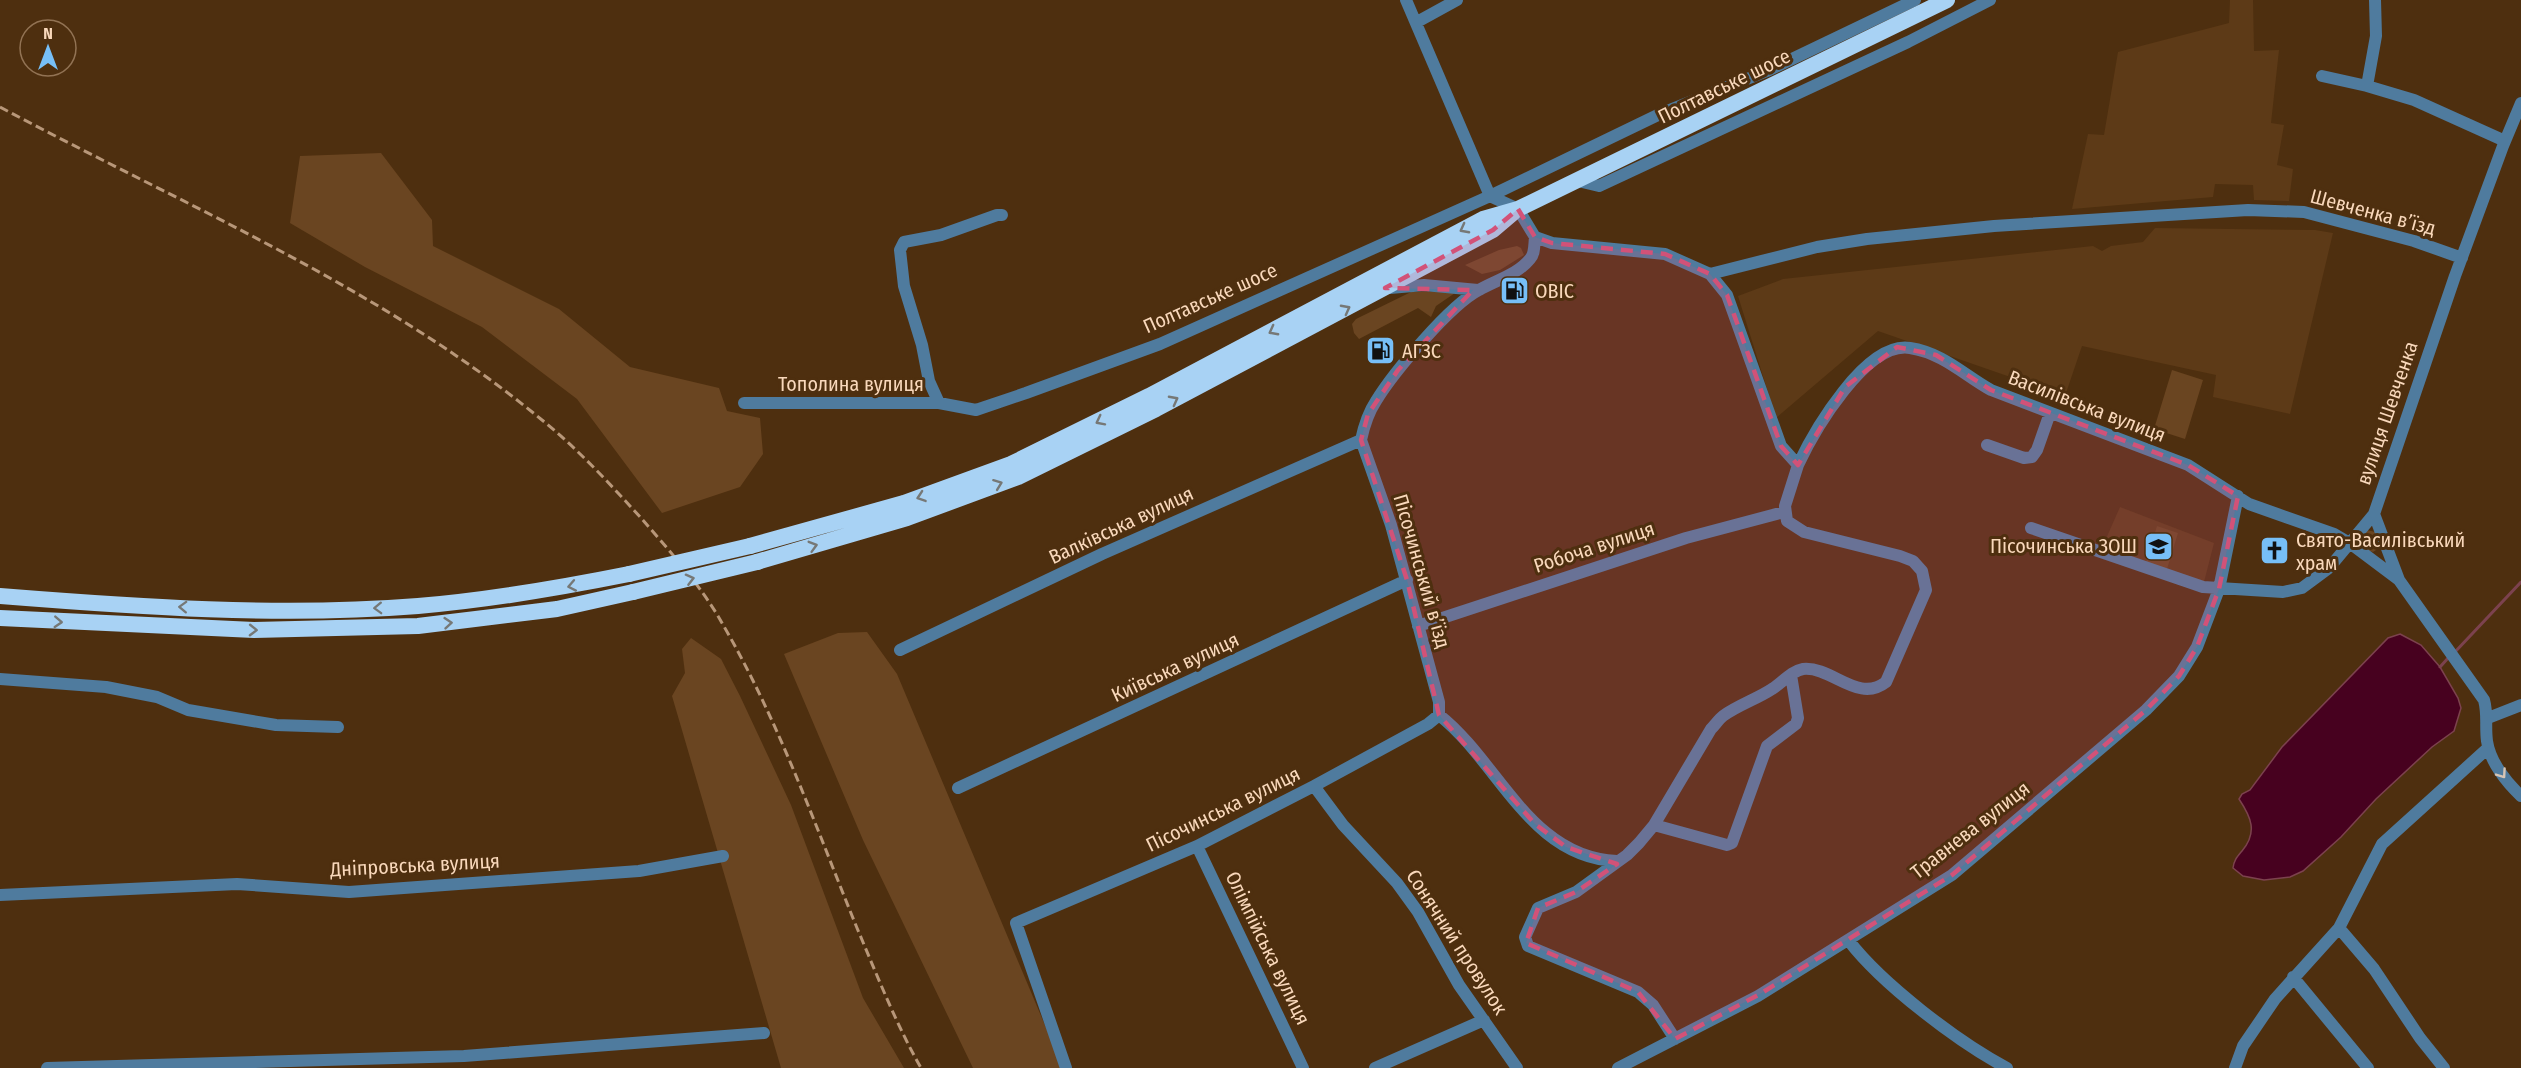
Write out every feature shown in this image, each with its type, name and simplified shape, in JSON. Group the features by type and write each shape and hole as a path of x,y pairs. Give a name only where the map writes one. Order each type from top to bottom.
{"highway":[{"name":"Полтавське шосе","path":"1518,209 1947,0"},
{"path":"0,618 254,630 370,627 486,619 557,609 757,562 907,518 1018,477 1156,409 1385,288 1493,230 1518,209"},
{"path":"0,596 123,605 334,610 417,606 553,589 750,546 904,503 1011,464 1139,402 1483,219 1518,209"}],"street":[{"path":"1406,0 1490,196 1518,209 1535,237 1552,243 1665,254 1710,274 1727,295 1781,446 1798,465"},
{"path":"1416,22 1458,0"},
{"name":"Полтавське шосе","path":"939,403 976,410 1160,344 1490,196 1662,113 1767,70 1915,0"},
{"path":"1578,180 1599,186 1897,47 1990,0"},
{"path":"2367,86 2376,36 2376,0"},
{"path":"2322,76 2415,100 2505,141"},
{"name":"вулиця Шевченка","path":"2488,718 2484,700 2475,686 2399,580 2374,514 2462,258 2521,103"},
{"name":"Шевченка в’їзд","path":"1710,274 1817,247 1867,239 1994,226 2248,210 2304,212 2414,241 2462,258"},
{"name":"Тополина вулиця","path":"744,404 939,403 928,381 922,345 904,286 900,250 904,242 941,235 1002,215"},
{"path":"1361,440 1368,414 1398,370 1461,302 1525,264 1532,257 1535,237"},
{"path":"1385,288 1424,285 1478,290"},
{"name":"Василівська вулиця","path":"1784,512 1798,465 1845,387 1886,351 1897,347 1910,347 1936,355 1991,390 2188,465 2249,504 2314,526 2351,544 2399,580"},
{"path":"1987,445 2024,458 2032,457 2037,450 2050,413"},
{"name":"Пісочинський в’їзд","path":"1361,440 1407,580 1439,702 1439,715"},
{"name":"Валківська вулиця","path":"900,650 1102,554 1361,440"},
{"name":"Травнева вулиця","path":"1620,1068 1758,996 1952,875 2146,710 2172,685 2186,667 2197,647 2219,589 2238,496"},
{"path":"1675,1039 1653,1005 1638,992 1526,944 1525,937 1538,908 1576,892 1627,855 1654,825 1711,729 1723,716 1772,690 1803,669 1866,689 1875,689 1886,682 1924,598 1926,583 1922,571 1913,561 1900,556 1804,532 1789,523 1784,512"},
{"name":"Робоча вулиця","path":"1418,626 1686,538 1784,512"},
{"path":"2031,528 2203,587 2283,592 2308,585 2321,575 2351,544 2374,514"},
{"name":"Київська вулиця","path":"958,788 1407,580"},
{"path":"1654,825 1727,846 1732,843 1767,746 1796,724 1798,718 1791,675"},
{"path":"0,679 106,687 157,697 188,710 276,725 338,728"},
{"path":"2521,705 2488,718 2488,748 2504,777 2521,796"},
{"path":"1439,715 1467,741 1542,830 1566,847 1584,855 1604,861 1617,861"},
{"name":"Пісочинська вулиця","path":"1066,1068 1016,923 1197,846 1314,786 1428,724 1439,715"},
{"path":"2235,1068 2243,1046 2258,1023 2293,977 2338,928 2382,844 2488,748"},
{"name":"Сонячний провулок","path":"1314,786 1418,912 1459,985 1517,1068"},
{"name":"Олімпійська вулиця","path":"1197,846 1303,1068"},
{"name":"Дніпровська вулиця","path":"0,895 237,884 349,892 639,871 723,856"},
{"path":"2338,928 2374,969 2420,1038 2444,1068"},
{"path":"1849,941 1872,968 1923,1010 1975,1049 2007,1068"},
{"path":"2293,977 2368,1068"},
{"path":"1375,1068 1484,1020"},
{"path":"47,1068 464,1056 764,1033"}],"highlighted area":[{"path":"1518,209 1535,237 1552,243 1665,254 1710,274 1727,295 1781,446 1798,465 1845,387 1897,347 1936,355 1991,390 2188,465 2238,496 2219,589 2197,647 2179,676 2146,710 1952,875 1760,994 1675,1039 1638,992 1526,943 1538,908 1576,892 1617,864 1566,847 1535,824 1439,715 1407,580 1361,440 1368,414 1398,370 1473,290 1385,288 1493,230"}],"shaded area":[{"path":"2230,0 2253,0 2254,51 2279,50 2271,123 2284,125 2277,165 2293,169 2289,201 2254,200 2253,185 2215,184 2213,197 2072,209 2088,134 2104,135 2118,52 2229,23"},
{"path":"381,153 432,220 433,246 559,309 630,367 719,388 727,411 760,418 763,454 740,487 662,513 577,399 482,327 365,267 290,223 300,156"},
{"path":"2155,228 2315,230 2333,233 2290,414 2213,397 2216,375 2082,346 2065,396 1878,331 1776,418 1738,296 1783,279 2093,246 2102,251 2111,246 2143,242"},
{"path":"1517,246 1521,248 1524,255 1500,270 1482,274 1465,265 1499,250"},
{"path":"1447,291 1455,293 1436,306 1431,317 1418,308 1359,339 1354,333 1352,324 1356,319 1411,292"},
{"path":"2172,370 2203,380 2185,439 2154,429"},
{"name":"Пісочинська ЗОШ","path":"2120,507 2214,543 2204,582 2101,550"},
{"path":"2157,526 2178,533 2167,569 2146,562"},
{"path":"2367,530 2375,532 2379,548 2373,552 2367,550 2357,540"},
{"path":"867,632 897,674 1063,1068 973,1068 863,840 784,654 838,633"},
{"path":"2400,634 2421,645 2440,667 2458,698 2461,708 2454,731 2432,747 2376,799 2341,837 2303,871 2290,877 2264,880 2243,876 2233,868 2236,859 2247,844 2251,831 2247,812 2239,799 2242,794 2250,790 2282,747 2388,638"},
{"path":"691,638 721,659 740,696 791,805 863,998 904,1068 781,1068 672,696 685,673 682,649"}],"waterway":[{"path":"2454,653 2521,582"},
{"path":"2440,667 2449,657"}],"railway":[{"path":"0,107 279,250 415,329 480,372 542,420 606,480 695,582 714,609 742,659 795,773 887,999 921,1068"}],"place":[{"name":"ОВІС","path":"1514,291"},
{"name":"АГЗС","path":"1381,351"},
{"name":"Пісочинська ЗОШ","path":"2158,546"},
{"name":"Свято-Василівський храм","path":"2275,551"}]}
